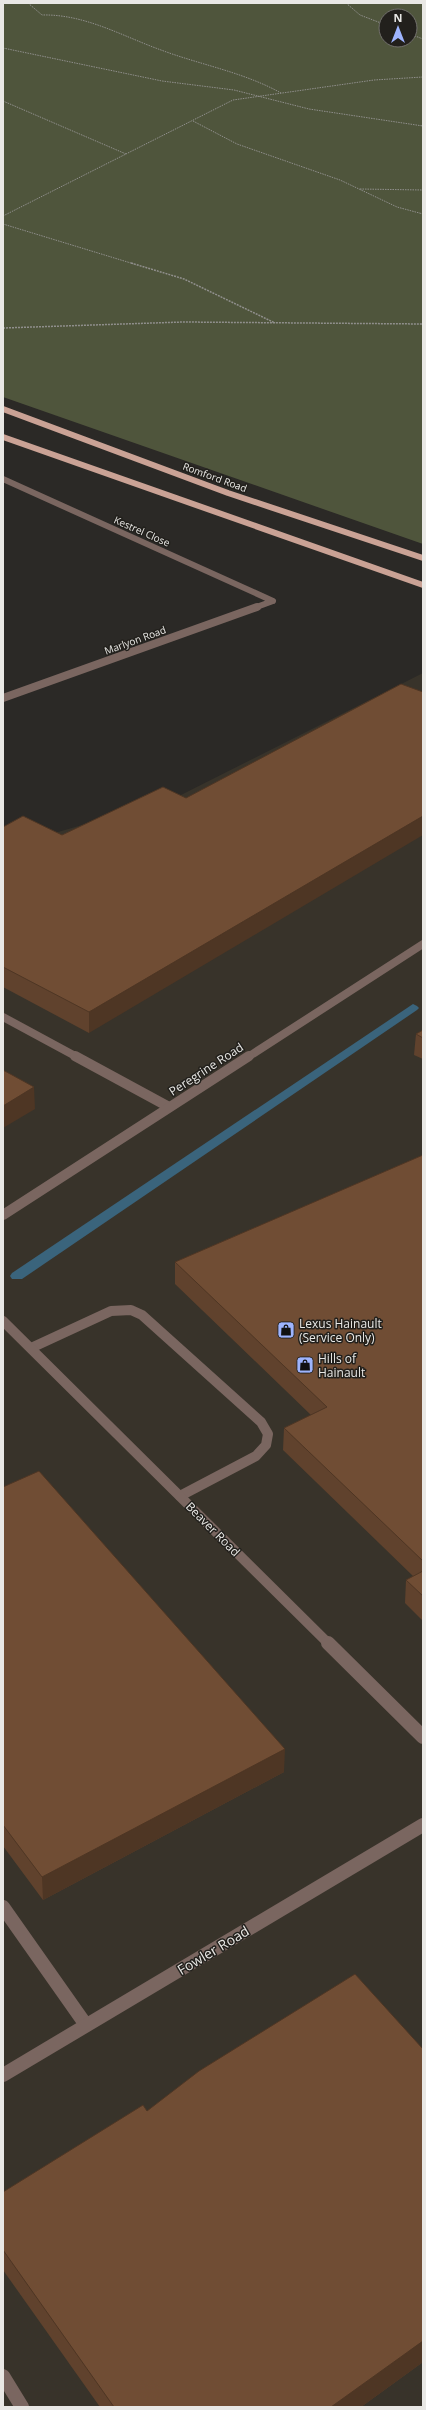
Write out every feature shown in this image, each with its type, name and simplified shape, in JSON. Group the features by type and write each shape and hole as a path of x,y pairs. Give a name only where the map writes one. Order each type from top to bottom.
{"main road":[{"name":"Romford Road","path":"3,409 228,492 423,558"},
{"path":"3,437 423,585"}],"street":[{"name":"Kestrel Close","path":"3,479 273,601"},
{"path":"3,489 15,484"},
{"name":"Marlyon Road","path":"3,698 273,601"},
{"name":"Peregrine Road","path":"3,1215 423,944"},
{"path":"3,1017 170,1107"},
{"path":"31,1348 111,1311 131,1310 142,1315 261,1422 268,1434 266,1445 256,1456 180,1496"},
{"name":"Beaver Road","path":"3,1321 423,1737"},
{"name":"Fowler Road","path":"3,2074 423,1825"},
{"path":"3,1907 86,2025"},
{"path":"3,2376 22,2407"}],"path":[{"path":"28,3 42,15 54,13 120,33 162,50 251,77 281,93"},
{"path":"346,3 360,15 378,22"},
{"path":"3,48 162,81 234,90 309,109 423,126"},
{"path":"3,216 234,100 374,80 423,77"},
{"path":"3,101 127,154"},
{"path":"192,121 237,144 358,189 397,207 423,214"},
{"path":"358,189 423,190"},
{"path":"3,224 184,279 277,324"},
{"path":"3,328 183,322 277,324 423,324"}],"shaded area":[{"path":"423,673 423,2407 3,2407 3,848 175,798"}],"green space":[{"path":"3,3 423,3 423,544 3,397"}],"building":[{"path":"401,684 423,692 423,816 89,1012 3,967 3,827 23,816 62,835 163,787 186,798"},
{"path":"423,1030 423,1038 416,1034"},
{"path":"3,1070 34,1087 3,1106"},
{"path":"423,1155 423,1561 284,1428 327,1407 175,1262"},
{"path":"39,1471 285,1749 42,1877 3,1825 3,1487"},
{"path":"423,1571 423,1596 406,1580"},
{"path":"355,1974 423,2049 423,2341 331,2407 114,2407 3,2250 3,2192 143,2105 147,2111 199,2071"}],"waterway":[{"path":"17,1276 413,1008"}],"place":[{"name":"Lexus Hainault (Service Only)","path":"286,1330"},
{"name":"Hills of Hainault","path":"305,1365"}]}
